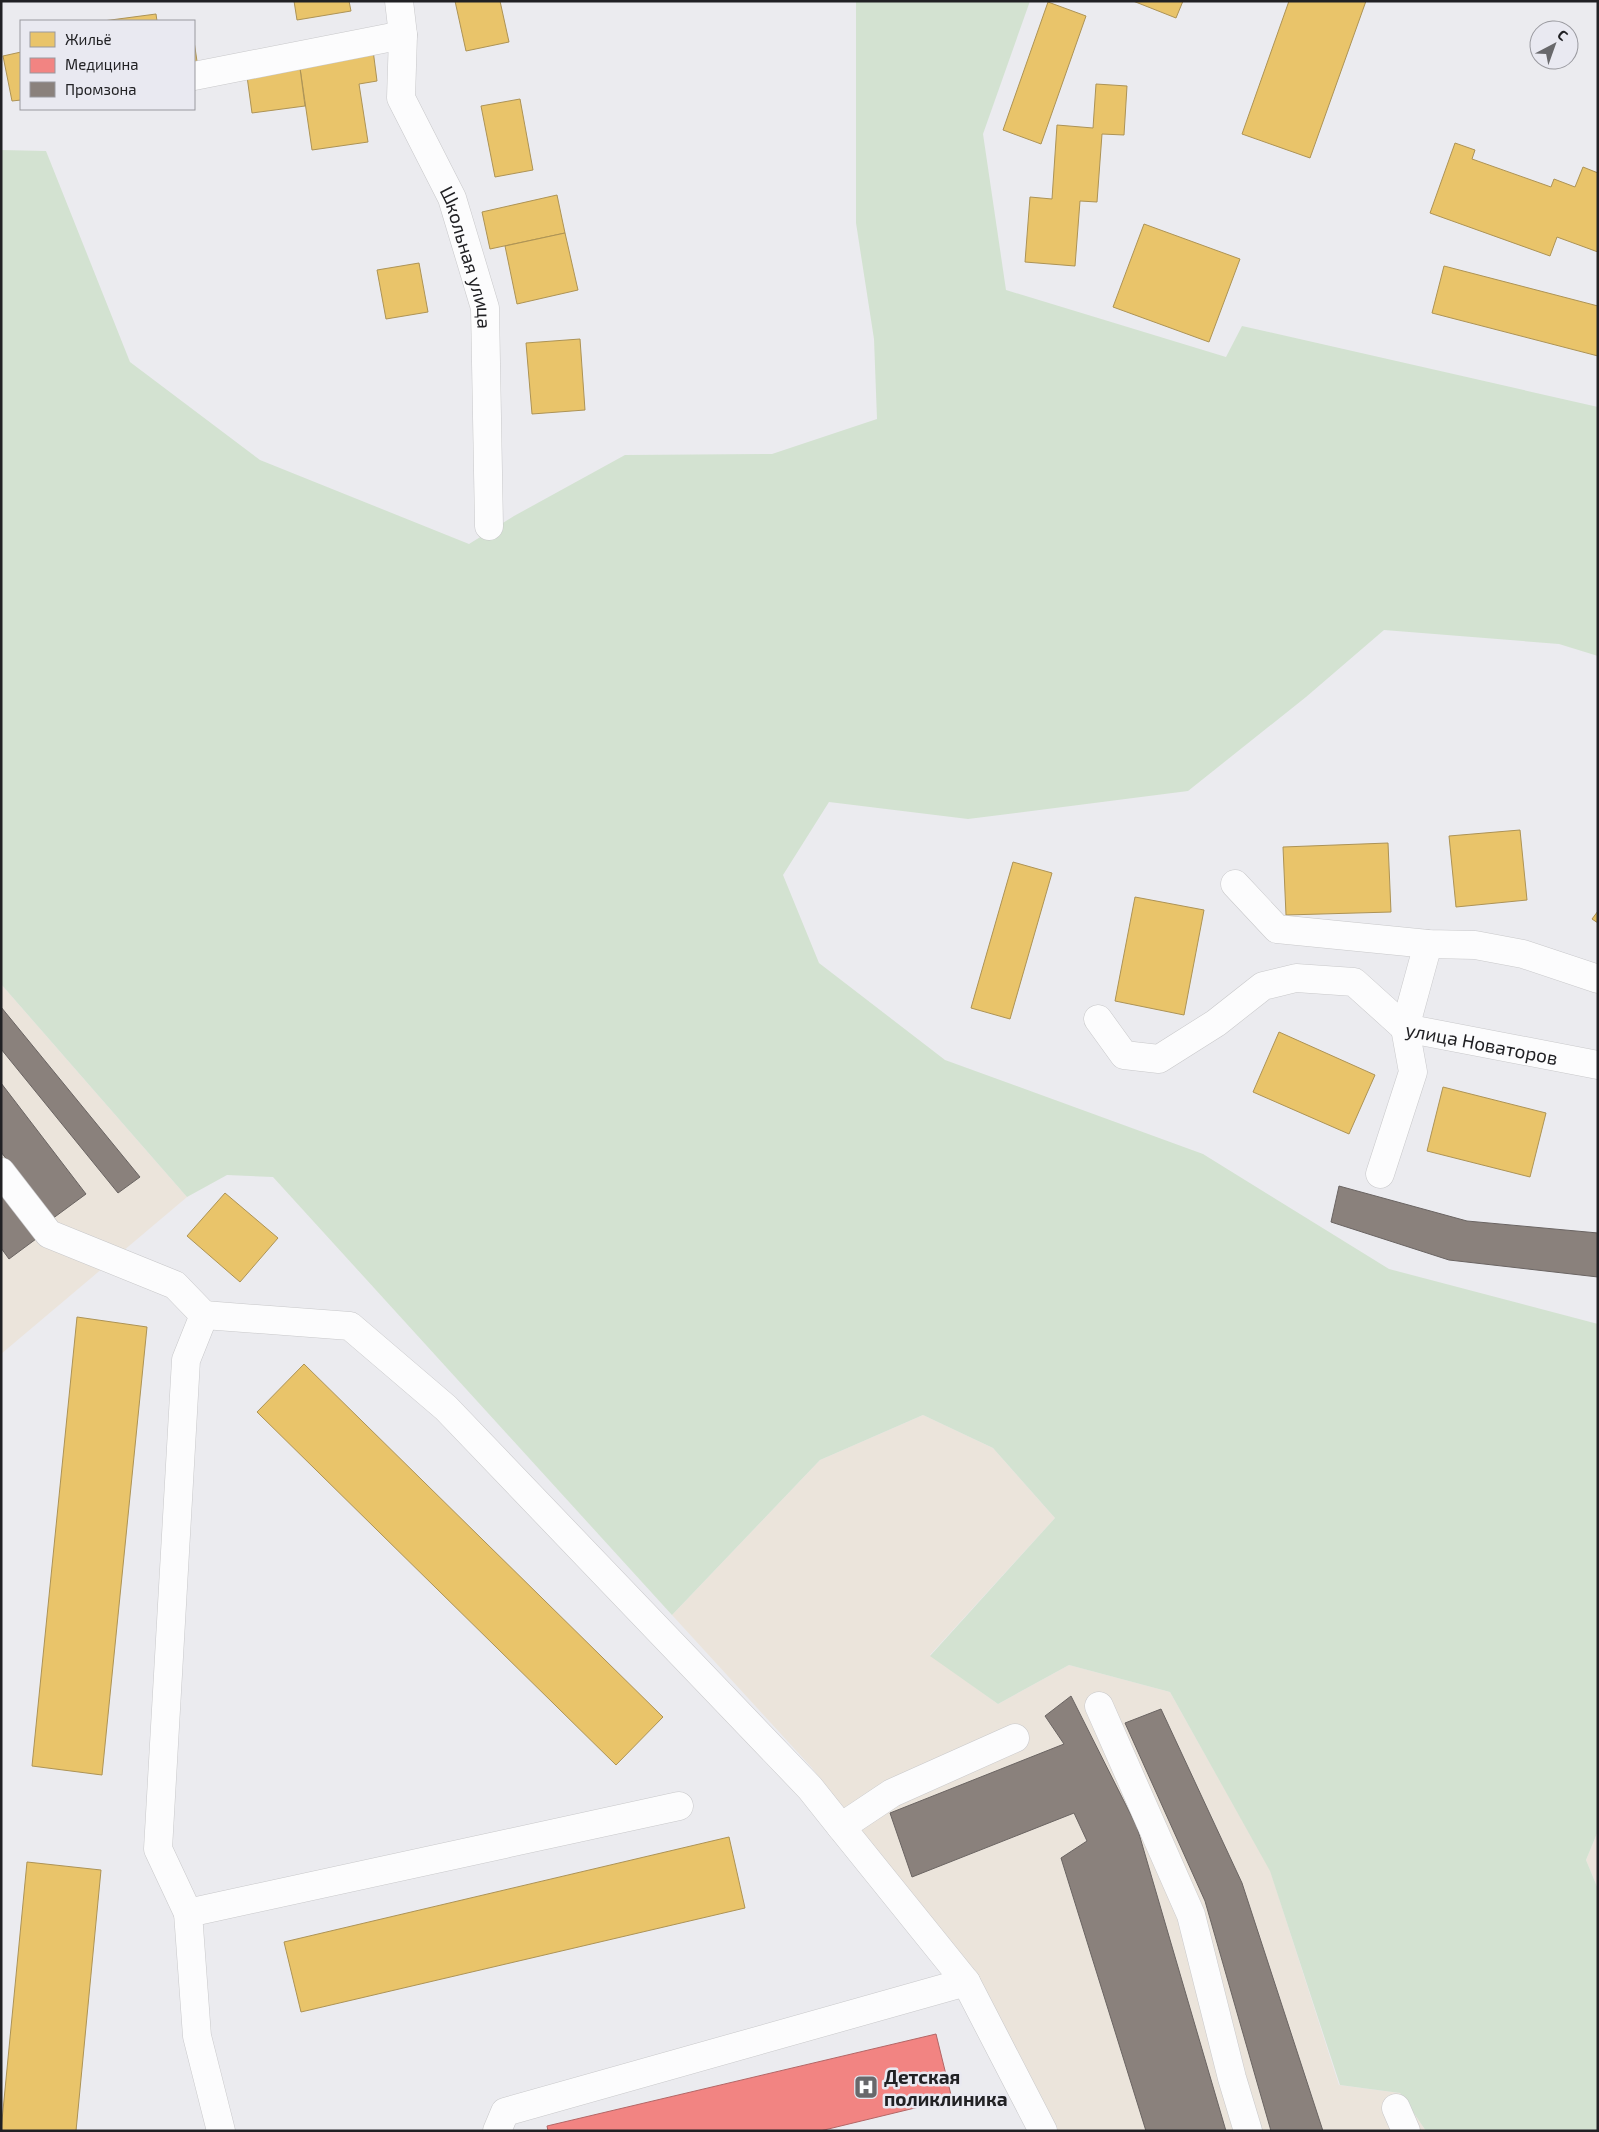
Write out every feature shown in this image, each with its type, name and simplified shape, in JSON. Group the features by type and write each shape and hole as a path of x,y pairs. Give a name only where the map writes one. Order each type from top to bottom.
{"street":[{"name":"Школьная улица","path":"399,1 403,35 401,98 452,198 485,308 489,526"},
{"path":"195,76 403,35"},
{"path":"1235,884 1277,929 1428,944 1475,945 1514,952 1598,979"},
{"path":"1380,1174 1413,1072 1405,1028 1428,944"},
{"name":"улица Новаторов","path":"1098,1019 1124,1055 1159,1059 1216,1023 1263,986 1296,978 1354,982 1405,1028 1598,1066"},
{"path":"1,1172 49,1234 175,1285 204,1315 350,1326 446,1408 810,1788 966,1982 1043,2131"},
{"path":"204,1315 186,1360 158,1848 188,1913 197,2036 221,2131"},
{"path":"1099,1706 1190,1915 1232,2078 1248,2131"},
{"path":"841,1827 892,1793 1015,1738"},
{"path":"188,1913 680,1806"},
{"path":"497,2131 505,2112 966,1982"}],"shaded area":[{"path":"1,984 187,1197 1,1354"},
{"path":"923,1415 993,1448 1055,1518 930,1655 998,1704 1069,1665 1170,1692 1270,1870 1339,2085 1400,2093 1426,2131 1042,2131 998,2014 812,1768 672,1615 820,1460"},
{"path":"1598,1831 1598,1889 1586,1860"}],"green space":[{"path":"856,1 1030,1 983,134 1006,290 1226,357 1242,326 1598,407 1598,656 1559,644 1384,630 1306,697 1188,791 968,819 829,802 783,875 819,963 945,1060 1203,1154 1389,1269 1598,1324 1598,1831 1586,1860 1598,1889 1598,2131 1426,2131 1400,2093 1340,2085 1270,1871 1170,1692 1069,1665 998,1704 930,1656 1055,1518 993,1448 923,1415 820,1460 672,1615 273,1177 227,1175 187,1197 1,984 1,150 46,151 130,362 260,460 469,544 514,516 625,455 772,454 877,419 874,339 856,223"}],"building: Жильё":[{"path":"294,1 349,1 351,11 297,20"},
{"path":"455,1 500,1 509,42 466,51"},
{"path":"1133,1 1183,1 1176,18"},
{"path":"1289,1 1366,1 1310,158 1242,134"},
{"path":"1048,2 1086,16 1041,144 1003,130"},
{"path":"156,14 157,20 111,20"},
{"path":"195,48 198,68 195,68"},
{"path":"373,50 377,81 359,84 368,142 312,150 299,61"},
{"path":"20,52 20,100 12,101 3,56"},
{"path":"299,61 305,106 252,113 246,69"},
{"path":"1096,84 1127,86 1124,135 1102,134 1097,202 1080,201 1075,266 1025,262 1030,197 1052,199 1057,125 1093,128"},
{"path":"520,99 533,170 495,177 481,106"},
{"path":"1455,143 1475,150 1472,159 1551,187 1554,179 1575,187 1583,167 1598,173 1598,252 1557,237 1550,256 1430,213"},
{"path":"557,195 565,233 490,249 482,212"},
{"path":"1144,224 1240,259 1209,342 1113,307"},
{"path":"565,233 578,290 517,304 505,246"},
{"path":"419,263 428,312 386,319 377,270"},
{"path":"1444,266 1598,306 1598,356 1432,313"},
{"path":"580,339 585,410 532,414 526,343"},
{"path":"1520,830 1527,900 1456,907 1449,836"},
{"path":"1388,843 1391,912 1286,915 1283,847"},
{"path":"1013,862 1052,873 1010,1019 971,1008"},
{"path":"1135,897 1204,910 1184,1015 1115,1001"},
{"path":"1598,911 1598,923 1592,919"},
{"path":"1279,1032 1375,1075 1349,1134 1253,1092"},
{"path":"1443,1087 1546,1113 1530,1177 1427,1151"},
{"path":"225,1193 278,1238 240,1282 187,1236"},
{"path":"77,1317 147,1327 102,1775 32,1766"},
{"path":"304,1364 663,1717 616,1765 257,1412"},
{"path":"729,1837 745,1908 301,2012 284,1942"},
{"path":"27,1862 101,1870 76,2131 1,2131"}],"building: Медицина":[{"path":"936,2034 952,2099 820,2131 548,2131 547,2126"}],"building: Промзона":[{"path":"1,1007 140,1177 118,1193 1,1049"},
{"path":"1,1083 86,1194 52,1219 1,1152"},
{"path":"1339,1186 1467,1221 1598,1233 1598,1277 1449,1260 1331,1222"},
{"path":"1,1193 36,1239 9,1259 1,1248"},
{"path":"1071,1696 1137,1827 1226,2131 1146,2131 1061,1858 1087,1841 1074,1813 912,1877 890,1813 1064,1744 1045,1716"},
{"path":"1161,1709 1242,1883 1323,2131 1271,2131 1205,1901 1125,1723"}],"place":[{"name":"Детская поликлиника","path":"866,2087"}]}
